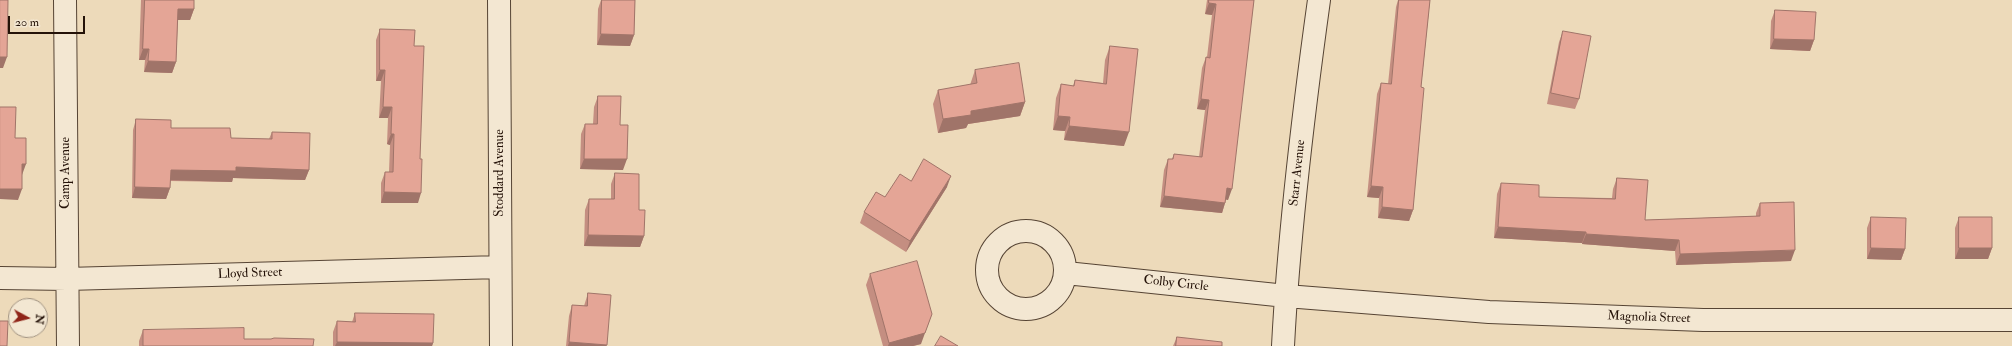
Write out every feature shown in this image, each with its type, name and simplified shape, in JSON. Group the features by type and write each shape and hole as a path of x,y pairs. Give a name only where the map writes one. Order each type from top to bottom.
{"street":[{"name":"Camp Avenue","path":"65,0 68,346"},
{"name":"Stoddard Avenue","path":"499,0 500,267 502,346"},
{"name":"Starr Avenue","path":"1283,346 1286,296 1308,84 1319,0"},
{"name":"Lloyd Street","path":"0,278 67,279 500,267"},
{"name":"Colby Circle","path":"1066,273 1286,296"},
{"name":"Magnolia Street","path":"1286,296 1489,312 1703,320 2012,320"}],"building":[{"path":"0,0 8,0 7,57 0,57"},
{"path":"145,0 194,0 194,9 178,9 176,62 148,61 149,49 143,49"},
{"path":"602,0 635,0 634,35 601,34"},
{"path":"1209,0 1254,0 1232,189 1227,188 1225,203 1164,196 1168,159 1173,159 1174,154 1202,157 1209,100 1201,99 1206,57 1210,58 1216,4 1209,3"},
{"path":"1399,0 1430,0 1421,87 1424,88 1413,210 1382,207 1383,187 1371,186 1381,83 1391,84"},
{"path":"1775,10 1816,12 1814,40 1774,39"},
{"path":"380,29 415,30 414,46 424,46 420,159 422,159 421,193 384,192 385,172 393,172 394,134 391,134 392,107 383,107 385,70 380,70"},
{"path":"1563,31 1591,36 1579,99 1551,93"},
{"path":"1110,46 1138,49 1129,132 1069,126 1070,117 1058,116 1061,84 1074,86 1075,80 1106,84"},
{"path":"1019,63 1025,102 971,111 971,115 943,119 938,90 977,83 975,70"},
{"path":"598,96 621,96 620,125 628,125 627,159 584,159 585,124 597,124"},
{"path":"0,107 16,107 15,138 26,138 26,164 22,164 22,189 0,189"},
{"path":"136,119 171,120 171,128 230,128 231,138 272,139 272,132 310,133 309,170 236,167 236,171 171,170 170,188 135,187"},
{"path":"924,159 951,176 910,241 864,212 876,192 885,197 900,174 911,181"},
{"path":"615,173 639,174 639,210 645,210 644,236 588,235 589,199 614,199"},
{"path":"1617,178 1648,180 1645,220 1760,216 1760,203 1794,202 1795,250 1680,254 1679,240 1586,234 1586,232 1498,227 1501,183 1539,185 1539,197 1615,199"},
{"path":"1871,217 1906,218 1905,249 1871,248"},
{"path":"1959,217 1992,217 1992,248 1959,248"},
{"path":"917,261 932,314 925,333 889,343 870,274"},
{"path":"588,293 611,295 607,345 569,342 572,305 587,306"},
{"path":"355,313 434,314 433,343 337,342 337,321 355,322"},
{"path":"0,321 8,321 7,346 0,346"},
{"path":"244,328 244,339 314,339 313,346 143,346 143,330"},
{"path":"941,336 958,346 935,346"},
{"path":"1177,337 1222,342 1222,346 1176,346"}]}
